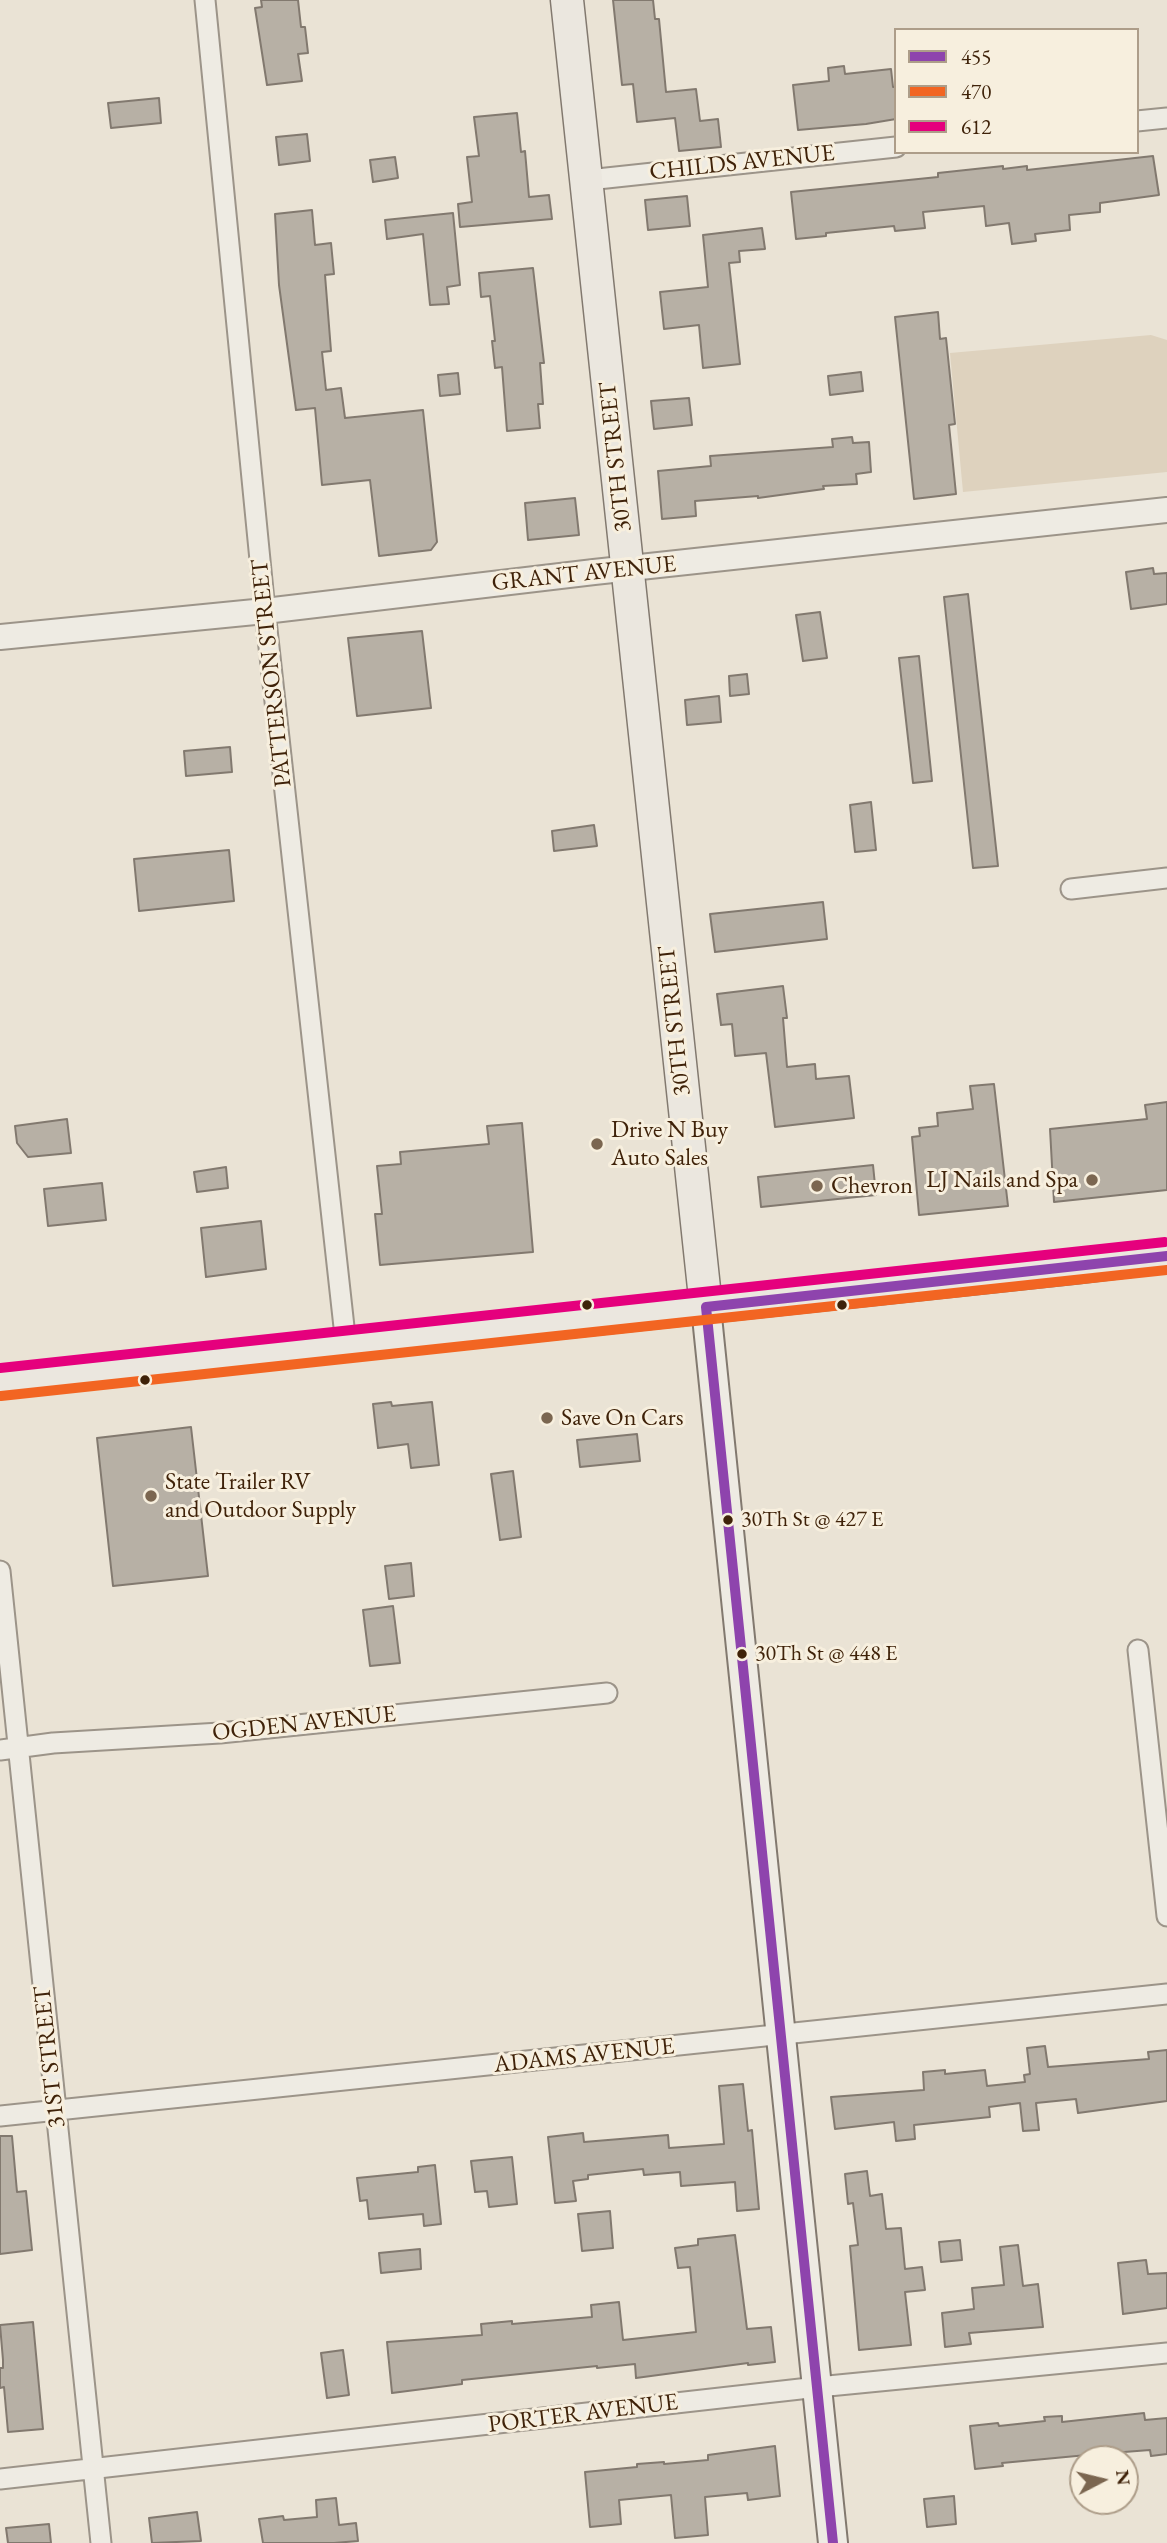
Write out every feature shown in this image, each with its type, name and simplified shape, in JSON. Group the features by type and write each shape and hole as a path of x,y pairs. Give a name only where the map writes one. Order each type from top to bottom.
{"main road":[{"name":"30TH STREET","path":"567,0 706,1307 833,2543"},
{"path":"0,1382 1167,1256"}],"street":[{"name":"PATTERSON STREET","path":"205,0 265,611 346,1345"},
{"path":"1139,121 1167,118"},
{"name":"CHILDS AVENUE","path":"588,180 894,147"},
{"name":"GRANT AVENUE","path":"0,637 265,611 1167,510"},
{"path":"1070,888 1167,878"},
{"name":"31ST STREET","path":"0,1571 9,1749 55,2110 101,2543"},
{"path":"1138,1650 1167,1916"},
{"name":"OGDEN AVENUE","path":"9,1749 52,1743 220,1733 607,1693"},
{"name":"ADAMS AVENUE","path":"0,2116 1167,1994"},
{"name":"PORTER AVENUE","path":"0,2479 818,2387 1167,2353"}],"shaded area":[{"path":"1151,335 1167,340 1167,472 963,492 950,353"}],"building":[{"path":"261,0 298,0 308,53 298,54 302,81 267,85 255,8 262,7"},
{"path":"613,0 653,0 655,19 659,19 666,92 696,89 700,121 718,119 721,147 679,151 675,118 637,122 633,84 622,85"},
{"path":"844,66 845,74 891,69 894,119 798,130 793,85 829,81 828,68"},
{"path":"159,98 161,123 111,128 108,103"},
{"path":"517,113 521,152 525,151 529,197 549,195 552,219 460,227 458,204 472,202 467,157 479,156 474,117"},
{"path":"307,134 310,161 279,165 276,137"},
{"path":"1153,156 1159,195 1100,203 1100,212 1069,215 1070,230 1035,234 1036,241 1012,244 1009,223 986,226 984,206 923,212 925,228 895,231 894,226 796,239 791,192 938,177 938,173 1003,166 1003,169 1027,166 1027,170"},
{"path":"395,157 398,178 373,182 370,160"},
{"path":"687,196 690,226 648,230 645,200"},
{"path":"312,210 315,245 331,243 334,274 325,275 331,351 322,352 326,390 341,388 345,418 423,410 437,542 431,550 379,556 370,480 322,485 315,408 296,410 279,285 275,214"},
{"path":"453,213 460,285 447,287 449,304 430,305 423,234 387,239 385,220"},
{"path":"762,228 765,249 739,251 740,262 729,263 740,364 703,368 699,325 664,329 660,292 708,287 703,235"},
{"path":"533,268 544,363 540,363 543,404 538,404 540,428 507,431 502,367 495,368 490,296 481,297 479,273"},
{"path":"938,312 940,339 946,338 955,424 949,425 956,494 914,499 895,317"},
{"path":"861,372 863,391 830,395 828,376"},
{"path":"458,373 460,394 440,396 438,375"},
{"path":"689,398 692,425 654,429 651,401"},
{"path":"852,437 853,443 869,442 871,472 856,474 857,484 823,486 824,489 758,498 695,501 696,516 662,519 658,471 711,466 710,456 833,447 832,439"},
{"path":"575,498 579,535 528,540 525,503"},
{"path":"1153,568 1154,574 1167,573 1167,604 1131,609 1126,572"},
{"path":"968,594 998,866 973,868 944,597"},
{"path":"820,612 827,658 803,661 796,615"},
{"path":"422,631 431,708 357,716 348,638"},
{"path":"919,656 932,781 913,783 899,658"},
{"path":"747,674 749,694 730,696 729,676"},
{"path":"719,696 721,722 687,725 685,700"},
{"path":"230,747 232,772 186,776 184,751"},
{"path":"871,802 876,850 855,852 850,805"},
{"path":"594,825 597,846 554,851 552,831"},
{"path":"229,850 234,901 139,911 134,859"},
{"path":"823,902 827,939 715,952 710,914"},
{"path":"783,986 787,1018 783,1018 787,1067 815,1064 816,1079 849,1076 854,1118 775,1127 766,1053 735,1056 732,1024 721,1025 717,994"},
{"path":"994,1084 1008,1206 919,1215 912,1137 920,1136 919,1128 938,1126 937,1113 973,1109 970,1086"},
{"path":"1167,1102 1167,1190 1054,1202 1050,1129 1147,1119 1145,1105"},
{"path":"67,1119 71,1153 28,1157 17,1143 15,1126"},
{"path":"522,1123 533,1252 380,1265 375,1214 382,1214 377,1166 401,1164 400,1152 489,1144 487,1126"},
{"name":"Chevron","path":"873,1165 876,1195 761,1207 758,1177"},
{"path":"226,1167 228,1188 197,1192 194,1172"},
{"path":"102,1183 106,1220 48,1226 44,1189"},
{"path":"261,1221 266,1269 206,1277 201,1228"},
{"path":"391,1402 392,1406 432,1402 439,1465 411,1468 408,1444 378,1448 373,1404"},
{"name":"State Trailer RV and Outdoor Supply","path":"191,1427 208,1576 113,1586 97,1438"},
{"path":"637,1434 640,1461 580,1467 577,1440"},
{"path":"513,1471 521,1537 500,1540 491,1474"},
{"path":"411,1563 414,1596 389,1599 385,1566"},
{"path":"393,1606 400,1663 370,1666 363,1610"},
{"path":"1045,2046 1048,2067 1149,2059 1148,2052 1167,2050 1167,2101 1078,2113 1076,2099 1036,2103 1039,2130 1023,2131 1020,2103 989,2107 990,2117 914,2125 915,2139 896,2141 894,2122 835,2129 831,2097 924,2090 923,2072 945,2070 945,2074 985,2070 987,2086 1025,2082 1024,2075 1030,2074 1027,2048"},
{"path":"743,2084 748,2131 752,2130 759,2209 737,2211 735,2182 681,2186 680,2172 644,2175 643,2169 588,2175 588,2179 573,2181 576,2201 555,2203 548,2137 583,2133 584,2142 668,2135 669,2148 724,2144 719,2086"},
{"path":"0,2136 12,2136 17,2192 26,2191 32,2250 0,2254"},
{"path":"512,2157 517,2204 489,2207 487,2191 475,2192 471,2161"},
{"path":"435,2165 441,2224 424,2226 423,2214 369,2219 367,2200 360,2201 357,2178 418,2172 418,2167"},
{"path":"867,2171 870,2196 882,2194 886,2229 901,2228 905,2269 922,2267 925,2290 905,2292 911,2345 859,2350 850,2246 858,2245 853,2203 848,2204 845,2174"},
{"path":"610,2211 613,2248 582,2251 578,2214"},
{"path":"735,2235 747,2329 771,2327 775,2362 636,2378 635,2364 597,2366 462,2380 462,2384 392,2393 387,2342 482,2335 481,2324 592,2317 591,2305 619,2302 623,2340 696,2332 690,2267 678,2268 675,2248 698,2245 698,2239"},
{"path":"960,2240 962,2260 941,2262 939,2242"},
{"path":"1018,2245 1023,2286 1038,2284 1043,2327 969,2333 971,2344 945,2347 942,2313 974,2309 972,2288 1004,2285 1000,2247"},
{"path":"420,2249 421,2269 381,2273 379,2253"},
{"path":"1146,2260 1148,2274 1167,2273 1167,2308 1123,2314 1118,2263"},
{"path":"33,2322 43,2429 8,2432 4,2387 0,2388 0,2368 3,2368 3,2360 0,2325"},
{"path":"343,2350 349,2395 327,2398 321,2353"},
{"path":"1144,2413 1145,2420 1167,2418 1167,2454 1151,2456 1150,2450 1139,2451 1139,2445 1069,2445 1069,2457 1002,2463 1003,2466 975,2469 970,2426 1045,2421 1044,2417 1062,2416 1062,2422"},
{"path":"775,2446 780,2496 748,2500 747,2493 705,2497 708,2535 675,2538 671,2495 619,2500 621,2524 590,2527 585,2472 637,2467 637,2464 708,2460 708,2455"},
{"path":"954,2496 956,2524 927,2527 924,2499"},
{"path":"336,2498 339,2525 356,2523 358,2541 263,2543 259,2519 283,2516 284,2520 317,2517 316,2500"},
{"path":"197,2512 201,2541 152,2543 149,2518"},
{"path":"49,2524 51,2543 8,2543 6,2528"}],"transit line":[{"name":"612","path":"0,1368 1165,1242"},
{"name":"455","path":"706,1307 1167,1256"},
{"name":"470","path":"1,1396 1167,1270"},
{"name":"455","path":"706,1307 833,2543"}],"place":[{"name":"Drive N Buy Auto Sales","path":"597,1144"},
{"name":"LJ Nails and Spa","path":"1092,1180"},
{"name":"Chevron","path":"817,1186"},
{"name":"Save On Cars","path":"547,1418"},
{"name":"State Trailer RV and Outdoor Supply","path":"151,1496"},
{"name":"30Th St @ 427 E","path":"728,1520"},
{"name":"30Th St @ 448 E","path":"742,1654"}]}
